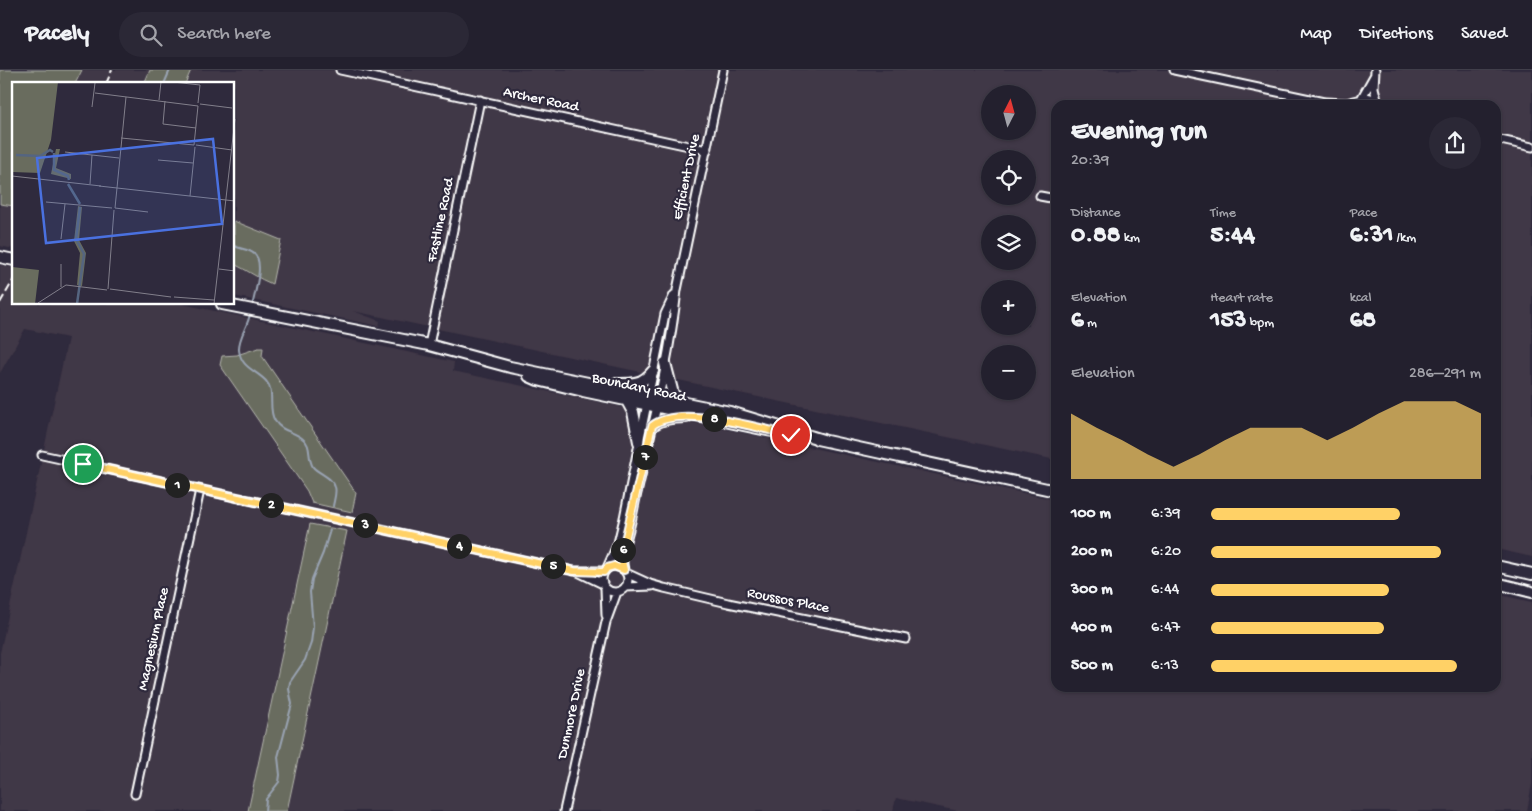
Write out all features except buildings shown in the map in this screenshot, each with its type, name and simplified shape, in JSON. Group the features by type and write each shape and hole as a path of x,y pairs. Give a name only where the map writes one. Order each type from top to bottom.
{"main road":[{"name":"Boundary Road","path":"229,305 430,345 510,367 591,384 704,417 823,440 1051,490"},
{"path":"665,363 673,394 682,402"},
{"name":"Boundary Road","path":"510,367 538,380 627,401 682,402 730,412 823,440"},
{"path":"591,384 638,383 653,371"},
{"path":"627,401 633,412 639,442"},
{"path":"652,426 657,422 671,418 704,417"},
{"path":"1501,567 1532,574"},
{"path":"1501,584 1532,592"}],"street":[{"name":"Archer Road","path":"340,70 707,150"},
{"name":"Efficient Drive","path":"652,401 665,363 677,290 724,70"},
{"path":"1174,70 1315,100"},
{"path":"1359,100 1375,73"},
{"path":"1375,73 1375,92 1378,100"},
{"name":"Fastline Road","path":"430,345 480,100"},
{"path":"1501,140 1532,146"},
{"path":"1040,196 1051,198"},
{"name":"Efficient Drive","path":"652,401 653,371 665,314 677,290"},
{"path":"574,571 604,586 608,590 617,592 625,587 628,580 622,561 622,553 652,426 652,401"},
{"path":"604,586 602,580 620,535 639,442 652,401"},
{"path":"42,455 574,571 606,570 618,566 625,572"},
{"name":"Magnesium Place","path":"135,794 200,490"},
{"name":"Roussos Place","path":"625,572 650,584 664,588 906,639"},
{"name":"Roussos Place","path":"625,587 645,585 664,588"},
{"name":"Dunmore Drive","path":"604,586 606,622"},
{"name":"Dunmore Drive","path":"564,811 606,622 617,592"}],"shaded area":[{"path":"82,70 1532,70 1532,557 1501,550 1501,100 1051,100 1051,459 353,311 380,321 379,326 235,296 235,82 76,82"},
{"path":"0,204 12,206 12,249 0,246"},
{"path":"0,265 12,268 12,305 187,305 454,362 453,371 1051,499 1051,692 1501,692 1501,595 1532,602 1532,784 1527,811 958,811 896,798 893,811 0,811 0,653 68,338 25,329 0,373"}],"green space":[{"path":"0,70 82,70 76,82 12,82 12,206 0,204"},
{"path":"150,70 191,70 186,82 145,82"},
{"path":"235,221 281,240 272,284 235,265"},
{"path":"263,348 262,356 356,493 352,512 312,503 307,491 220,365 222,356 237,355"},
{"path":"310,524 347,531 287,811 248,811"}],"waterway":[{"path":"165,82 170,70"},
{"path":"235,246 253,253 259,263 252,307"},
{"path":"250,314 240,341 240,356 246,365 269,385 275,421 278,425 300,436 306,442 313,467 328,478 335,487 333,506"},
{"path":"265,811 266,799 279,782 278,757 292,704 289,689 290,682 305,660 311,643 313,627 310,592 312,579 330,530"}],"railway":[{"path":"107,82 112,70"},
{"path":"0,303 12,282"}],"route":[{"path":"83,464 574,571 604,572 607,568 614,566 624,570 622,553 652,426 657,422 666,418 704,417 791,435"}]}
